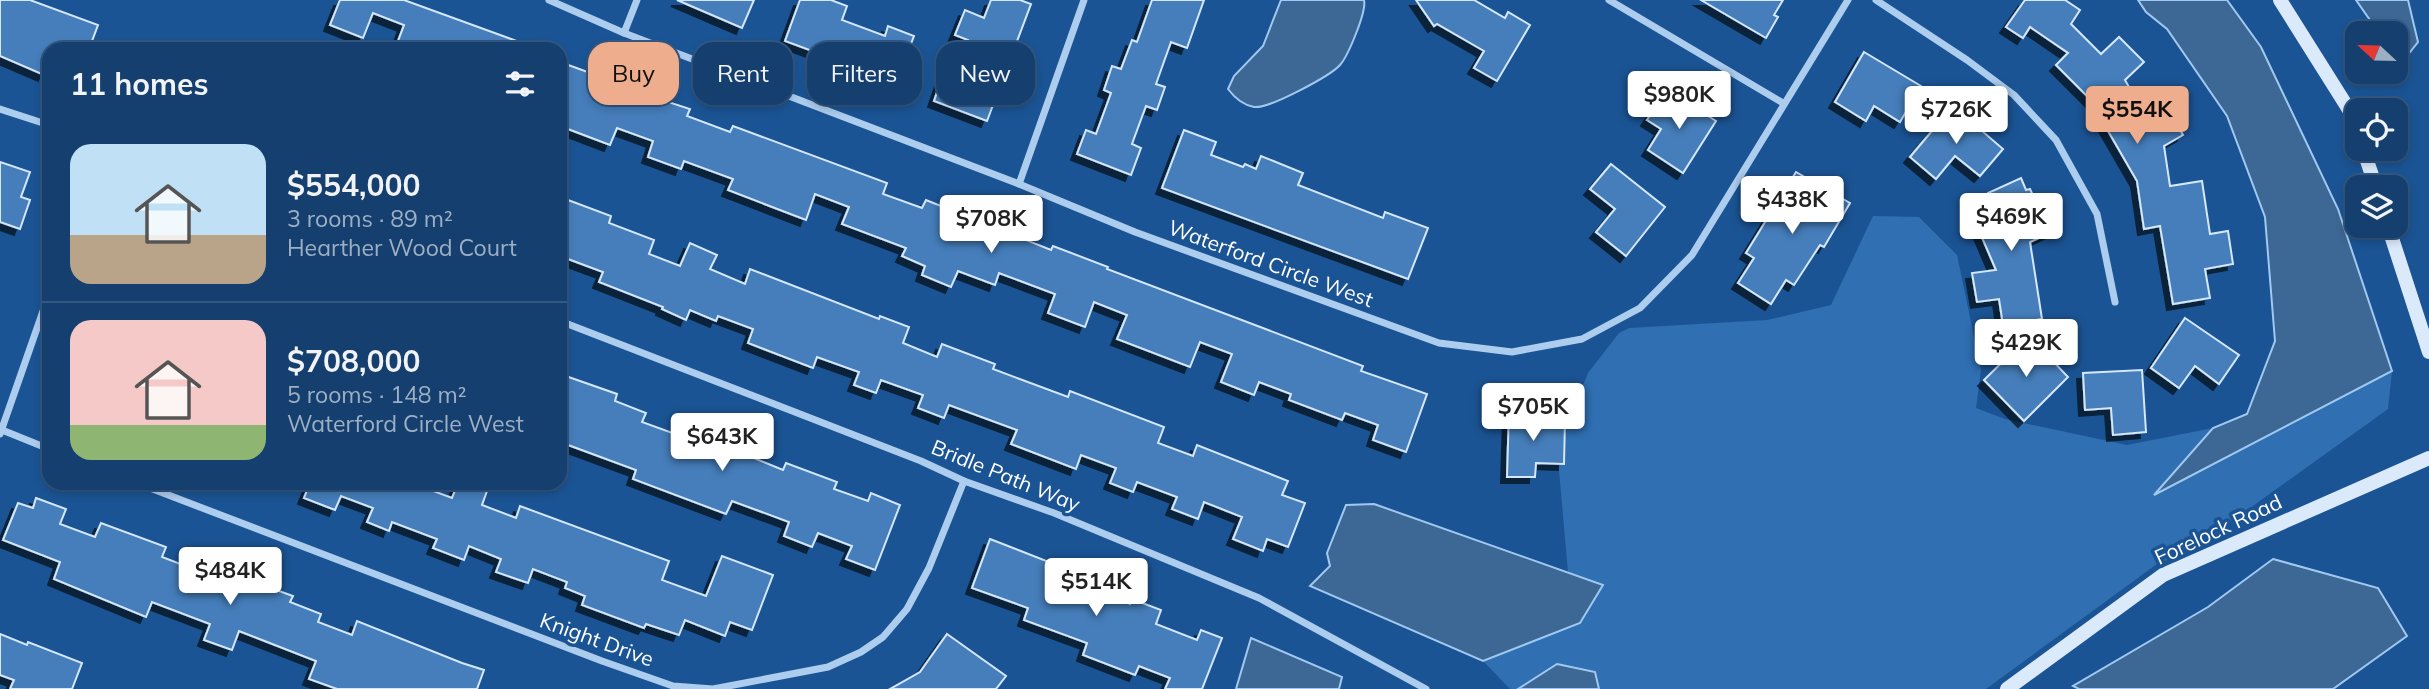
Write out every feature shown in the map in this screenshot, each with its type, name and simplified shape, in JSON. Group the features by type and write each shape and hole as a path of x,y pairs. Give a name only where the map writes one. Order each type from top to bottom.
{"street":[{"name":"Waterford Circle West","path":"549,0 624,33 1019,184 1135,232 1439,344 1512,352 1582,339 1640,308 1692,255 1848,0"},
{"path":"624,33 637,0"},
{"path":"1019,184 1084,0"},
{"path":"1609,0 1783,103"},
{"path":"1876,0 1967,60 2014,95 2056,140 2096,214 2115,302"},
{"path":"2280,0 2345,103"},
{"path":"0,109 42,123"},
{"path":"2392,238 2429,352"},
{"path":"42,314 1,432 42,447"},
{"name":"Bridle Path Way","path":"567,324 921,460 964,481 1054,513 1259,598 1426,689"},
{"name":"Forelock Road","path":"2007,689 2163,575 2429,458"},
{"name":"Knight Drive","path":"155,490 602,661 673,685 713,689 828,667 861,652 883,637 906,609 929,568 964,481"}],"shaded area":[{"path":"1281,0 1364,0 1364,6 1348,53 1340,65 1299,91 1272,103 1250,106 1228,89 1234,76 1263,46"},
{"path":"2138,0 2227,0 2261,47 2338,209 2345,238 2348,238 2392,371 2154,495 2213,428 2247,414 2275,341 2265,217 2227,116 2167,29 2146,12"},
{"path":"2356,0 2408,0 2418,42 2408,55 2408,21 2371,21"},
{"path":"1873,216 1919,217 1957,255 1981,370 1976,408 2005,419 2127,445 2213,428 2156,494 2392,371 2388,409 2193,549 2157,564 1986,689 1599,689 1595,672 1557,664 1518,689 1510,689 1483,661 1580,623 1603,585 1568,572 1557,448 1588,373 1619,333 1629,328 1767,320 1831,305"},
{"path":"1374,504 1603,585 1580,623 1483,661 1310,586 1330,566 1327,553 1346,505"},
{"path":"2273,559 2378,588 2407,636 2333,689 2079,689 2073,686 2208,607"},
{"path":"1251,638 1342,677 1339,689 1236,689"},
{"path":"1557,664 1595,672 1599,689 1518,689"}],"building":[{"path":"0,0 30,0 98,25 92,42 42,42 42,74 0,56"},
{"path":"340,0 404,0 519,42 398,42 404,25 373,13 363,38 330,25"},
{"path":"677,0 754,0 742,28"},
{"path":"800,0 831,0 847,6 842,20 885,36 888,26 914,36 912,42 807,42 807,49 785,41"},
{"path":"991,0 1020,0 1031,4 1017,42 967,42 968,40 955,35 965,10 984,18"},
{"path":"1152,0 1204,0 1187,48 1171,42 1156,84 1165,87 1157,110 1146,106 1132,144 1141,148 1131,175 1077,154 1086,130 1096,134 1111,93 1104,90 1112,66 1121,69 1132,40 1137,42"},
{"path":"1416,0 1474,0 1505,18 1508,12 1530,25 1497,81 1474,68 1484,51 1437,24 1434,26"},
{"path":"1701,0 1783,0 1774,15 1778,17 1766,38"},
{"path":"2025,0 2065,0 2080,10 2071,24 2101,54 2119,37 2144,62 2125,80 2147,119 2167,107 2183,135 2164,146 2170,186 2202,181 2210,234 2228,231 2233,264 2205,269 2210,298 2173,304 2160,226 2144,229 2137,181 2100,117 2105,114 2056,65 2068,53 2030,27 2023,38 2006,27"},
{"path":"1864,52 1921,86 1900,122 1874,106 1866,121 1835,102"},
{"path":"567,65 588,72 588,105 678,105 690,109 687,116 730,132 733,126 887,183 883,194 922,208 926,200 1051,250 1053,246 1363,366 1361,371 1427,394 1406,452 1373,440 1378,425 1345,413 1342,420 1289,400 1291,394 1259,382 1254,395 1221,382 1232,354 1200,342 1190,367 1117,339 1127,315 1094,302 1085,327 1048,313 1055,294 999,273 995,285 958,271 951,287 922,275 925,266 902,256 906,248 842,224 849,207 815,194 806,220 728,190 733,179 684,161 681,169 648,157 653,141 617,128 610,145 567,129"},
{"path":"1667,90 1716,121 1683,173 1648,150 1661,129 1647,120"},
{"path":"945,105 993,105 987,121"},
{"path":"1953,106 2003,149 1980,176 1955,156 1936,179 1910,157"},
{"path":"1184,130 1216,142 1211,155 1256,169 1261,156 1303,173 1298,185 1383,218 1385,212 1428,228 1408,279 1162,188"},
{"path":"0,162 30,172 21,197 30,200 20,229 0,222"},
{"path":"1611,164 1665,207 1626,256 1596,232 1615,209 1590,189"},
{"path":"1796,172 1850,203 1824,247 1820,245 1794,285 1786,280 1771,304 1738,283 1754,258 1746,253"},
{"path":"2021,178 2026,190 2030,189 2050,233 2030,242 2042,319 2003,325 1999,299 1977,302 1972,273 1996,270 1974,219 1994,209 1988,193"},
{"path":"567,200 611,216 609,223 654,240 649,254 680,266 690,243 717,255 710,269 745,284 750,269 879,319 880,316 909,327 903,343 937,357 942,344 995,364 993,369 1068,397 1070,391 1164,427 1158,443 1193,456 1197,445 1288,481 1282,495 1305,503 1288,547 1267,539 1263,551 1233,539 1242,517 1204,502 1198,519 1172,509 1177,497 1137,482 1133,492 1110,483 1116,468 1081,455 1076,469 1011,444 1017,430 949,405 944,418 918,408 923,395 881,380 876,393 854,385 859,372 817,357 813,368 748,343 753,329 718,316 716,321 690,310 686,320 662,309 663,307 599,282 603,272 567,259"},
{"path":"2185,318 2239,355 2219,384 2195,366 2179,388 2151,368"},
{"path":"2029,336 2068,377 2024,421 1984,380"},
{"path":"2142,370 2146,432 2113,435 2111,408 2085,410 2083,373"},
{"path":"567,376 617,394 615,401 646,413 642,422 675,434 680,420 753,448 749,456 783,470 786,463 837,482 834,489 868,501 871,493 900,505 875,570 846,559 852,546 818,533 812,547 784,536 789,522 732,501 726,514 633,479 636,470 567,445"},
{"path":"1509,411 1538,412 1537,420 1565,420 1564,464 1536,463 1535,477 1507,477"},
{"path":"307,490 431,490 452,498 455,490 484,490 487,491 482,505 516,518 520,506 669,561 662,580 706,596 722,556 773,575 752,630 730,622 725,636 685,620 679,635 646,624 644,628 582,605 585,596 565,588 567,582 533,569 528,583 496,572 501,559 469,546 464,560 433,548 437,539 392,522 389,531 367,522 373,508 341,496 335,510 304,498"},
{"path":"36,498 66,509 60,524 95,537 101,523 166,547 162,557 191,568 190,571 231,586 235,575 293,596 290,602 321,614 318,622 352,635 357,621 484,670 477,689 337,689 309,679 316,661 239,631 232,650 204,640 210,624 152,602 146,617 54,579 60,562 3,540 18,503 33,508"},
{"path":"990,539 1077,573 1075,580 1095,588 1094,590 1130,604 1132,599 1161,610 1156,624 1197,640 1201,630 1222,638 1202,689 1165,689 1170,678 1139,666 1135,675 1083,655 1087,643 1024,620 1028,608 972,588"},
{"path":"0,634 82,663 72,689 10,689 14,680 0,675"},
{"path":"947,634 1006,676 996,689 890,689 920,672"}]}
